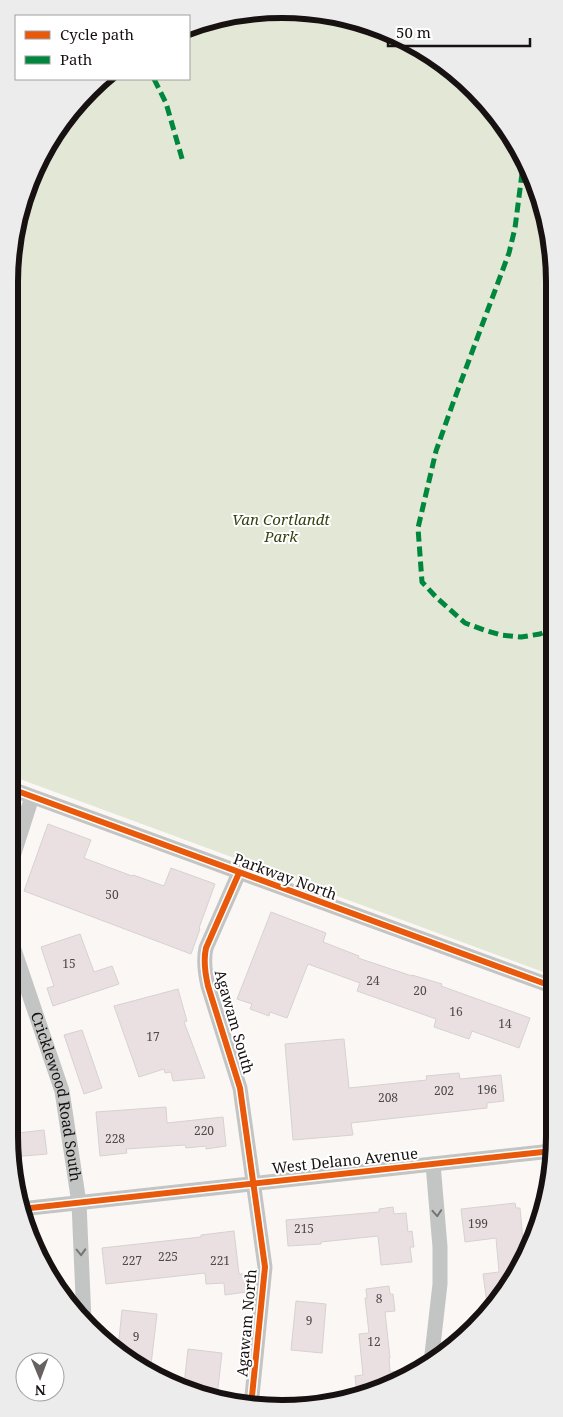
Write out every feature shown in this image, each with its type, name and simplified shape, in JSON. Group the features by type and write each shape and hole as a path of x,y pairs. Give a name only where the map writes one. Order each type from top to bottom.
{"street":[{"name":"Parkway North","path":"17,791 546,984"},
{"path":"17,843 32,797"},
{"name":"Agawam South","path":"239,873 204,956 208,986 240,1088 254,1184"},
{"name":"Cricklewood Road South","path":"17,959 62,1091 79,1203 84,1311"},
{"name":"West Delano Avenue","path":"28,1209 545,1152"},
{"path":"432,1352 440,1284 440,1247 433,1164"},
{"name":"Agawam North","path":"252,1398 265,1267 254,1184"}],"green space":[{"name":"Van Cortlandt Park","path":"264,18 316,20 350,26 383,38 414,53 456,83 491,121 518,165 537,213 543,247 546,282 546,973 17,778 17,282 20,247 26,213 38,180 53,149 83,107 107,83 111,80 190,80 190,34 213,26"}],"building":[{"path":"48,824 91,840 84,858 132,876 164,886 171,868 215,884 191,954 24,891"},
{"path":"271,912 326,933 323,942 359,956 358,958 442,984 441,986 530,1018 519,1048 472,1031 469,1039 434,1027 436,1019 357,991 360,983 308,964 287,1018 270,1012 269,1016 250,1009 252,1004 237,999"},
{"path":"80,934 94,972 112,966 119,984 53,1006 47,988 54,986 41,947"},
{"path":"178,989 187,1021 184,1022 205,1078 173,1081 171,1072 165,1073 164,1069 139,1077 114,1006"},
{"path":"82,1030 102,1088 84,1094 64,1035"},
{"path":"344,1039 349,1088 427,1080 426,1076 459,1073 460,1079 501,1075 504,1101 487,1103 487,1108 351,1123 353,1135 293,1140 285,1044"},
{"path":"166,1107 167,1123 223,1117 226,1146 206,1149 206,1146 186,1148 185,1145 126,1149 127,1153 100,1156 96,1112"},
{"path":"44,1130 47,1154 18,1156 17,1133"},
{"path":"515,1203 516,1208 520,1208 523,1241 501,1282 487,1301 483,1274 499,1272 496,1238 465,1242 461,1209"},
{"path":"393,1207 394,1214 406,1213 408,1232 412,1231 414,1247 410,1247 412,1262 381,1265 378,1236 321,1242 321,1244 288,1246 286,1220 379,1212 379,1209"},
{"path":"234,1231 239,1274 244,1274 246,1292 225,1295 224,1283 206,1284 205,1273 106,1284 102,1248 201,1237 201,1235"},
{"path":"389,1286 390,1294 393,1294 395,1311 385,1312 390,1372 400,1371 356,1389 355,1376 363,1375 359,1334 369,1333 365,1298 367,1298 366,1289"},
{"path":"296,1301 326,1304 322,1353 291,1350"},
{"path":"122,1310 157,1314 151,1365 119,1343"},
{"path":"188,1349 222,1353 217,1392 184,1381"}],"marked path":[{"path":"154,80 166,103 183,162"},
{"path":"522,174 515,228 509,253 436,451 418,528 422,582 465,623 501,635 521,637 546,632"}],"cycle path":[{"path":"17,791 546,984"},
{"path":"239,873 206,948 205,972 240,1088 265,1267 252,1398"},
{"path":"28,1208 545,1152"}]}
